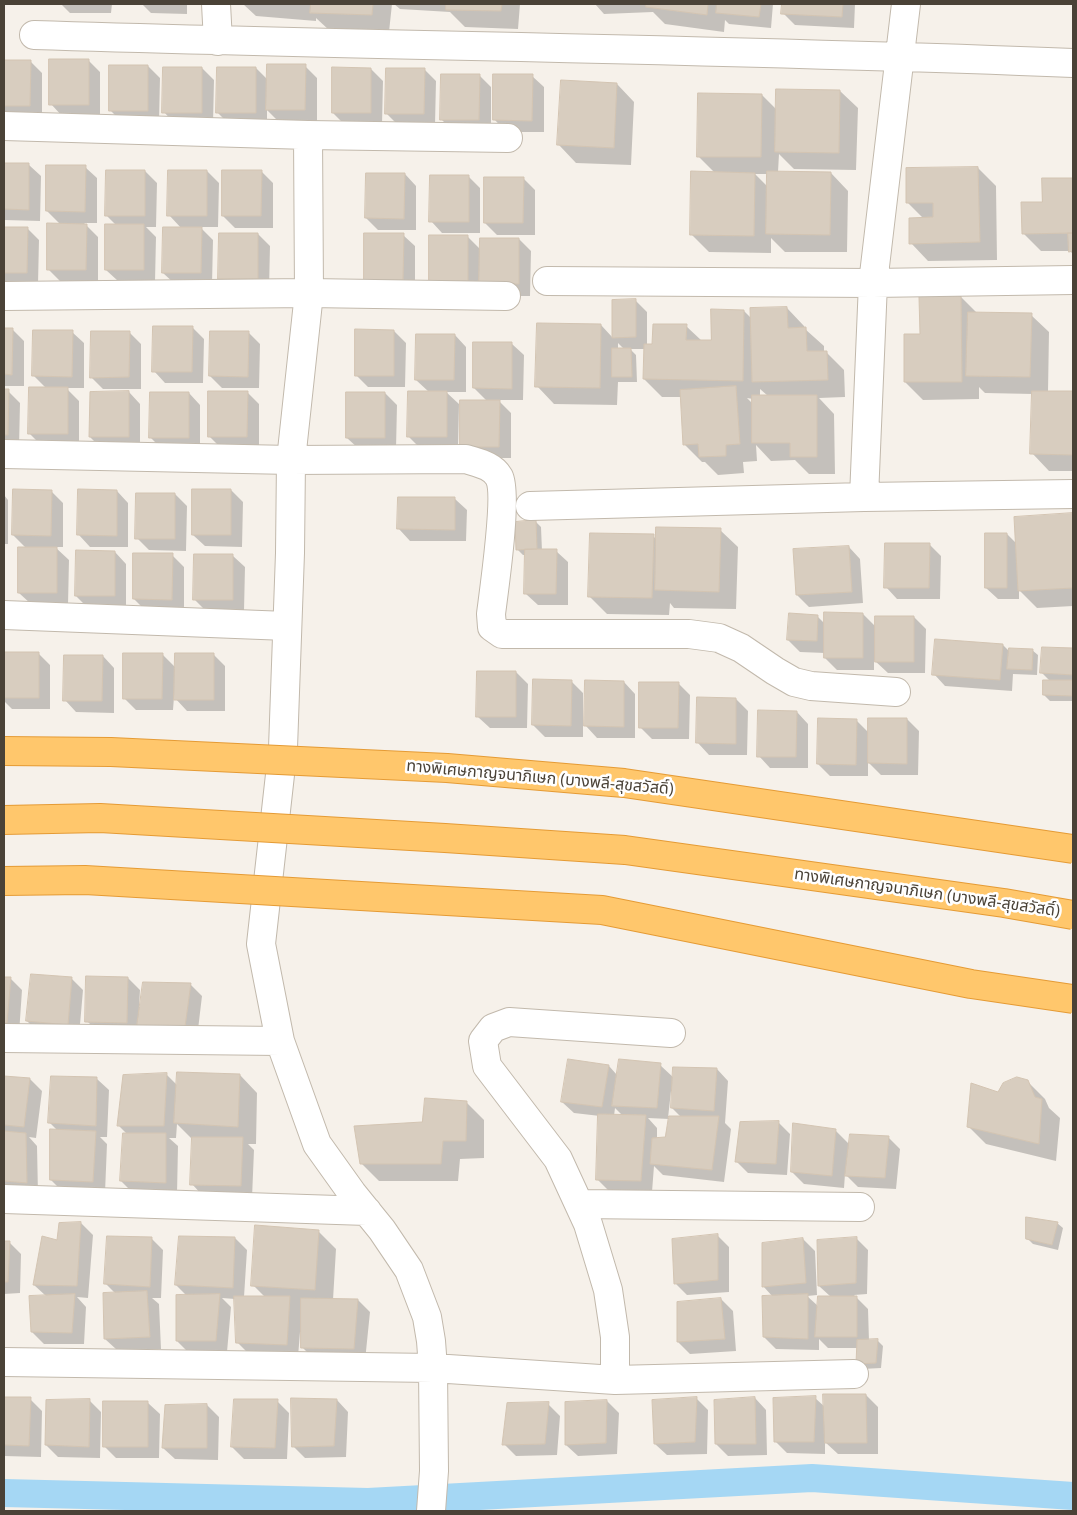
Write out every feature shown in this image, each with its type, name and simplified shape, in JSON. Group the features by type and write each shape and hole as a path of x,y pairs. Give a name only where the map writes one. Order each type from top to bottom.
{"highway":[{"name":"ทางพิเศษกาญจนาภิเษก (บางพลี-สุขสวัสดิ์)","path":"4,751 111,752 407,766 624,783 1073,849"},
{"name":"ทางพิเศษกาญจนาภิเษก (บางพลี-สุขสวัสดิ์)","path":"4,820 100,818 625,850 1004,903 1073,915"},
{"path":"4,881 85,880 602,910 971,984 1073,999"}],"street":[{"path":"216,4 218,41"},
{"path":"864,497 874,283 906,4"},
{"path":"34,35 218,41 899,56 1073,63"},
{"path":"4,126 308,135 508,138"},
{"path":"308,135 309,293 291,460 290,553 283,748 261,944 280,1041 317,1144 382,1230 409,1270 427,1317 433,1368 434,1471 431,1511"},
{"path":"547,281 874,283 1073,280"},
{"path":"4,296 309,293 506,296"},
{"path":"4,454 291,460 466,459 489,466 499,478 503,503 491,614 492,627 502,634 690,634 719,638 741,648 794,682 811,686 896,692"},
{"path":"530,506 864,497 1073,494"},
{"path":"4,615 287,626"},
{"path":"615,1380 614,1337 608,1290 588,1224 558,1160 487,1066 483,1042 493,1028 509,1022 671,1033"},
{"path":"4,1038 280,1041"},
{"path":"4,1199 367,1211"},
{"path":"579,1204 860,1207"},
{"path":"4,1362 433,1368 615,1380 854,1374"}],"building":[{"path":"311,4 373,4 372,15 310,13"},
{"path":"446,4 502,4 501,11 446,10"},
{"path":"646,4 708,4 707,15 646,7"},
{"path":"717,4 761,4 759,17 716,13"},
{"path":"782,4 843,4 842,17 781,14"},
{"path":"49,59 89,59 89,105 49,105"},
{"path":"4,60 31,60 30,106 4,106"},
{"path":"267,64 306,64 305,110 266,110"},
{"path":"109,65 148,65 148,111 109,111"},
{"path":"163,67 202,67 202,113 162,113"},
{"path":"217,67 256,67 256,113 216,113"},
{"path":"332,67 371,68 371,113 332,113"},
{"path":"386,68 425,68 424,114 385,114"},
{"path":"441,74 480,74 479,120 440,120"},
{"path":"493,74 533,74 532,121 493,120"},
{"path":"561,80 617,83 614,148 557,145"},
{"path":"776,89 840,90 839,153 775,152"},
{"path":"698,93 762,94 761,157 697,157"},
{"path":"4,163 29,163 29,210 4,209"},
{"path":"46,165 86,165 85,212 46,211"},
{"path":"978,167 980,242 909,244 909,218 933,217 933,203 906,203 906,168"},
{"path":"106,170 145,170 145,216 105,216"},
{"path":"168,170 207,170 207,216 167,216"},
{"path":"222,170 262,170 261,216 222,216"},
{"path":"691,171 755,173 754,236 690,235"},
{"path":"767,171 831,172 830,235 766,234"},
{"path":"366,173 405,173 404,219 365,218"},
{"path":"430,175 469,175 469,222 429,222"},
{"path":"484,177 524,177 523,223 484,223"},
{"path":"1042,178 1073,178 1073,233 1022,234 1021,202 1042,202"},
{"path":"47,223 87,224 86,270 47,270"},
{"path":"105,224 144,224 144,270 105,270"},
{"path":"4,227 28,227 27,273 4,273"},
{"path":"163,227 202,227 201,273 162,273"},
{"path":"219,233 258,233 258,279 218,279"},
{"path":"364,233 404,233 403,280 364,280"},
{"path":"1068,233 1073,233 1073,251 1069,252"},
{"path":"429,235 468,235 468,281 429,281"},
{"path":"480,238 519,238 519,284 479,284"},
{"path":"961,296 962,382 904,382 904,334 920,334 919,297"},
{"path":"636,299 636,337 612,338 612,300"},
{"path":"787,307 788,328 806,327 807,351 827,351 828,380 752,382 750,308"},
{"path":"711,309 744,310 743,381 643,379 644,344 652,344 653,324 687,324 686,340 711,340"},
{"path":"968,312 1032,313 1030,377 966,376"},
{"path":"537,323 601,324 600,388 535,387"},
{"path":"153,326 193,326 192,372 152,372"},
{"path":"4,328 13,328 12,375 4,374"},
{"path":"355,329 394,330 394,376 355,376"},
{"path":"33,330 73,330 72,377 32,376"},
{"path":"91,331 130,331 129,377 90,378"},
{"path":"210,331 249,331 248,377 209,376"},
{"path":"416,334 455,334 454,380 415,380"},
{"path":"473,342 512,342 512,389 473,388"},
{"path":"612,348 631,348 632,377 612,377"},
{"path":"736,386 740,444 726,445 726,456 699,457 698,444 683,445 680,390"},
{"path":"29,387 68,387 68,434 28,434"},
{"path":"4,389 9,389 8,435 4,435"},
{"path":"129,391 129,437 89,437 90,392"},
{"path":"208,391 248,391 247,437 208,437"},
{"path":"408,391 447,391 447,437 407,437"},
{"path":"1032,391 1073,391 1073,455 1030,454"},
{"path":"150,392 189,392 189,438 149,438"},
{"path":"346,392 385,392 385,438 346,438"},
{"path":"752,395 817,395 817,457 790,457 790,443 752,443"},
{"path":"460,400 500,400 499,447 460,447"},
{"path":"13,489 52,490 51,536 12,535"},
{"path":"78,489 117,490 117,536 77,535"},
{"path":"192,489 231,489 231,535 192,535"},
{"path":"136,493 175,493 175,539 135,539"},
{"path":"398,497 455,497 455,530 397,529"},
{"path":"1073,513 1073,588 1018,591 1014,517"},
{"path":"536,520 537,549 516,550 515,522"},
{"path":"656,527 721,528 719,592 655,590"},
{"path":"590,533 654,534 652,598 588,597"},
{"path":"985,533 1007,533 1007,588 985,588"},
{"path":"885,543 930,543 929,588 884,588"},
{"path":"849,546 852,592 796,595 793,549"},
{"path":"18,547 57,547 57,593 18,593"},
{"path":"525,549 557,549 556,594 524,594"},
{"path":"76,550 115,551 115,596 75,596"},
{"path":"133,553 173,553 172,600 133,599"},
{"path":"194,554 233,554 233,600 193,600"},
{"path":"824,612 863,613 863,658 824,658"},
{"path":"789,613 818,615 817,641 787,640"},
{"path":"875,616 914,616 914,662 875,662"},
{"path":"935,639 1003,644 1000,680 932,675"},
{"path":"1042,647 1073,648 1073,675 1040,673"},
{"path":"1009,648 1033,649 1032,670 1007,669"},
{"path":"4,652 39,652 39,698 4,698"},
{"path":"123,653 163,653 162,699 123,699"},
{"path":"175,653 214,653 214,700 174,700"},
{"path":"64,655 103,655 102,701 63,701"},
{"path":"477,671 516,671 516,717 476,717"},
{"path":"533,679 572,680 571,726 532,725"},
{"path":"585,680 624,681 624,727 584,726"},
{"path":"1043,680 1073,680 1072,696 1043,695"},
{"path":"639,682 679,682 678,728 639,728"},
{"path":"697,697 736,698 736,744 696,743"},
{"path":"758,710 797,711 796,757 757,757"},
{"path":"818,718 857,719 856,765 817,764"},
{"path":"868,718 907,718 907,764 868,763"},
{"path":"31,974 72,977 68,1025 26,1021"},
{"path":"86,976 128,977 127,1023 85,1022"},
{"path":"4,977 11,977 7,1023 4,1023"},
{"path":"143,982 191,983 185,1027 137,1026"},
{"path":"568,1059 609,1065 602,1107 561,1102"},
{"path":"619,1059 661,1063 657,1108 612,1106"},
{"path":"673,1067 717,1068 714,1111 671,1108"},
{"path":"177,1072 240,1074 238,1127 174,1123"},
{"path":"167,1073 164,1126 117,1126 123,1075"},
{"path":"4,1076 30,1078 24,1127 4,1125"},
{"path":"51,1076 97,1077 96,1126 48,1123"},
{"path":"1017,1077 1028,1080 1035,1097 1042,1099 1039,1144 967,1127 971,1083 998,1092 1003,1083"},
{"path":"425,1098 467,1101 466,1141 443,1141 441,1164 360,1164 354,1126 422,1122"},
{"path":"598,1114 646,1115 641,1181 596,1180"},
{"path":"669,1116 719,1116 712,1170 650,1164 652,1138 665,1137"},
{"path":"779,1121 776,1164 735,1162 740,1122"},
{"path":"793,1123 836,1129 832,1176 791,1172"},
{"path":"50,1129 96,1131 93,1182 50,1180"},
{"path":"4,1131 26,1133 27,1183 4,1181"},
{"path":"123,1133 166,1133 166,1183 120,1181"},
{"path":"850,1134 889,1136 885,1178 845,1176"},
{"path":"192,1137 243,1137 241,1186 190,1185"},
{"path":"1026,1217 1058,1222 1052,1245 1026,1239"},
{"path":"81,1222 77,1286 33,1285 42,1236 57,1240 59,1223"},
{"path":"255,1225 319,1230 315,1290 251,1286"},
{"path":"718,1234 718,1280 674,1284 672,1239"},
{"path":"107,1236 152,1237 150,1287 104,1284"},
{"path":"179,1236 235,1237 233,1288 175,1285"},
{"path":"857,1237 856,1283 818,1286 817,1240"},
{"path":"803,1238 806,1283 762,1287 762,1243"},
{"path":"4,1241 10,1241 8,1282 4,1282"},
{"path":"147,1291 150,1337 104,1339 103,1293"},
{"path":"75,1294 72,1333 31,1332 29,1296"},
{"path":"220,1294 216,1341 176,1341 176,1295"},
{"path":"808,1294 808,1339 763,1337 762,1296"},
{"path":"234,1296 290,1296 287,1345 236,1343"},
{"path":"818,1296 857,1296 857,1337 815,1337"},
{"path":"301,1298 358,1299 354,1349 301,1348"},
{"path":"721,1298 725,1339 677,1342 677,1302"},
{"path":"878,1339 876,1363 856,1364 857,1340"},
{"path":"823,1394 866,1394 867,1443 825,1443"},
{"path":"816,1396 814,1442 774,1442 773,1398"},
{"path":"4,1397 31,1397 29,1446 4,1445"},
{"path":"697,1397 695,1442 654,1444 652,1400"},
{"path":"755,1397 756,1444 715,1444 714,1400"},
{"path":"291,1398 337,1399 334,1446 292,1447"},
{"path":"90,1399 89,1447 45,1445 46,1400"},
{"path":"234,1399 278,1399 275,1448 231,1447"},
{"path":"607,1400 606,1443 565,1445 565,1402"},
{"path":"103,1401 148,1401 148,1447 103,1447"},
{"path":"549,1402 545,1444 502,1445 507,1403"},
{"path":"207,1404 207,1448 162,1448 165,1405"}],"waterway":[{"path":"4,1493 368,1502 812,1478 1073,1496"}]}
